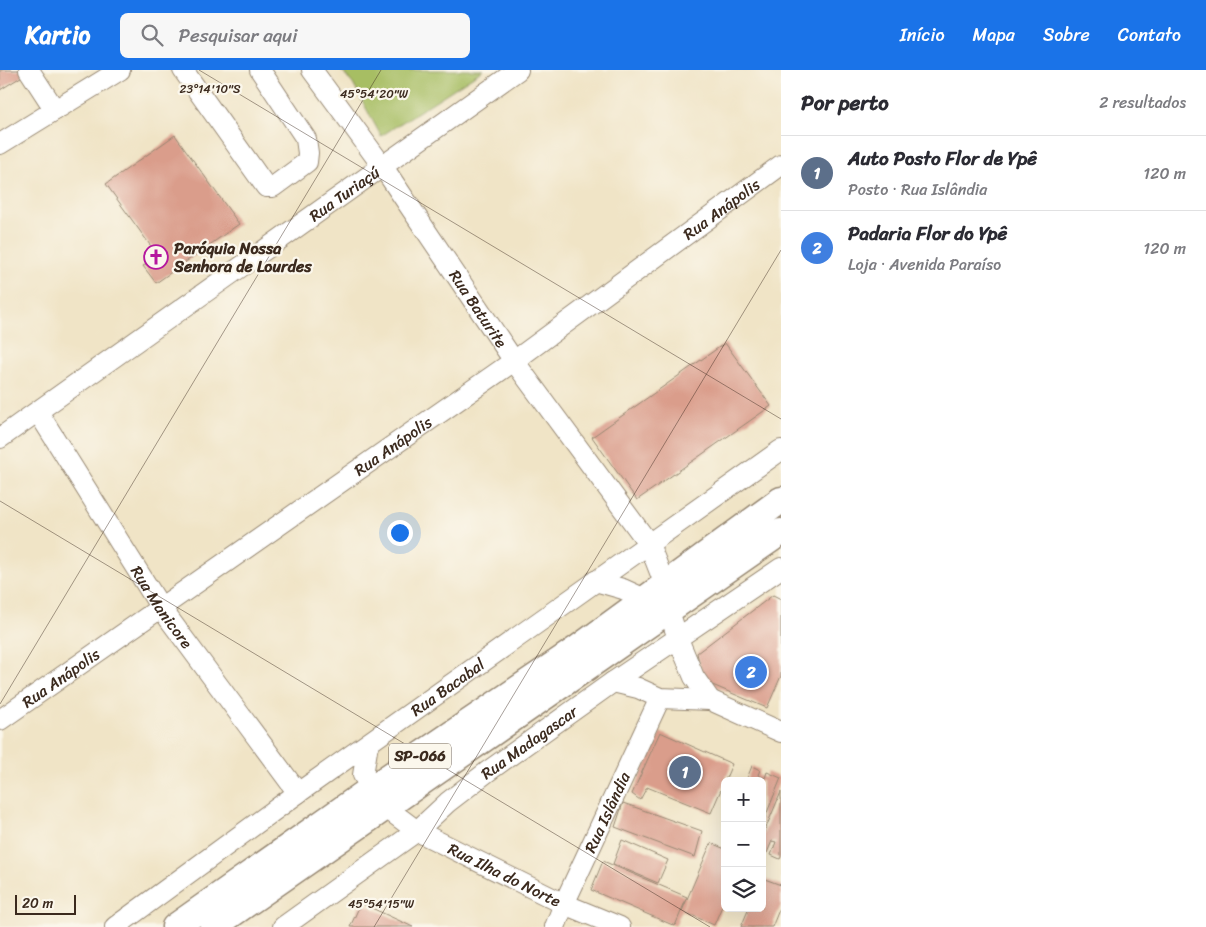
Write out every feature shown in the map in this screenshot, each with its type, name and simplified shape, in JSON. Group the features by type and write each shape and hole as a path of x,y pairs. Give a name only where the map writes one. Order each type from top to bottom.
{"main road":[{"name":"SP-066","path":"213,927 378,798 781,500"},
{"name":"SP-066","path":"175,927 669,611 781,532"}],"street":[{"path":"29,70 55,110"},
{"path":"0,144 120,70"},
{"path":"183,70 266,187 273,187 307,162 308,153 306,139 260,70"},
{"name":"Rua Baturite","path":"312,70 383,167 514,361 648,544 655,592 669,611 694,677 710,700"},
{"name":"Rua Turiaçú","path":"0,438 518,70"},
{"name":"Rua Anápolis","path":"0,720 514,361 781,165"},
{"name":"Rua Manicore","path":"38,412 161,608 298,793"},
{"name":"Rua Bacabal","path":"115,927 298,793 781,450"},
{"path":"752,520 770,494 781,486"},
{"name":"Rua Madagascar","path":"283,927 417,831 456,796 613,682 781,568"},
{"path":"595,582 623,589 655,592"},
{"path":"613,682 638,688 660,698 710,700 781,732"},
{"name":"Rua Islândia","path":"555,927 660,698"},
{"path":"368,744 363,775 378,798"},
{"name":"Rua Ilha do Norte","path":"378,798 417,831 564,904 620,927"}],"green space":[{"path":"341,70 483,70 381,136 353,84"}],"building":[{"path":"0,70 21,70 24,75 0,90"},
{"path":"175,135 239,224 156,283 143,266 158,256 106,184"},
{"path":"725,343 771,406 637,500 592,437"},
{"path":"773,595 781,599 781,676 767,708 703,681 697,653"},
{"path":"660,732 732,764 726,777 721,777 721,790 711,813 647,787 640,800 632,794"},
{"path":"752,766 760,770 758,775 763,777 748,777"},
{"path":"767,772 781,778 766,815 765,777"},
{"path":"781,792 780,859 771,855 776,842 772,841 766,853 766,828"},
{"path":"623,803 702,831 695,857 615,827"},
{"path":"622,840 668,860 658,883 613,864"},
{"path":"711,843 721,847 721,908 714,925 682,911"},
{"path":"603,861 687,897 675,926 591,890"},
{"path":"766,879 781,885 781,905 772,927 741,927 747,912 766,912"},
{"path":"361,903 413,927 350,927"}],"place":[{"name":"Paróquia Nossa Senhora de Lourdes","path":"156,257"},
{"name":"Padaria Flor do Ypê","path":"751,672"},
{"name":"Auto Posto Flor de Ypê","path":"685,772"}]}
